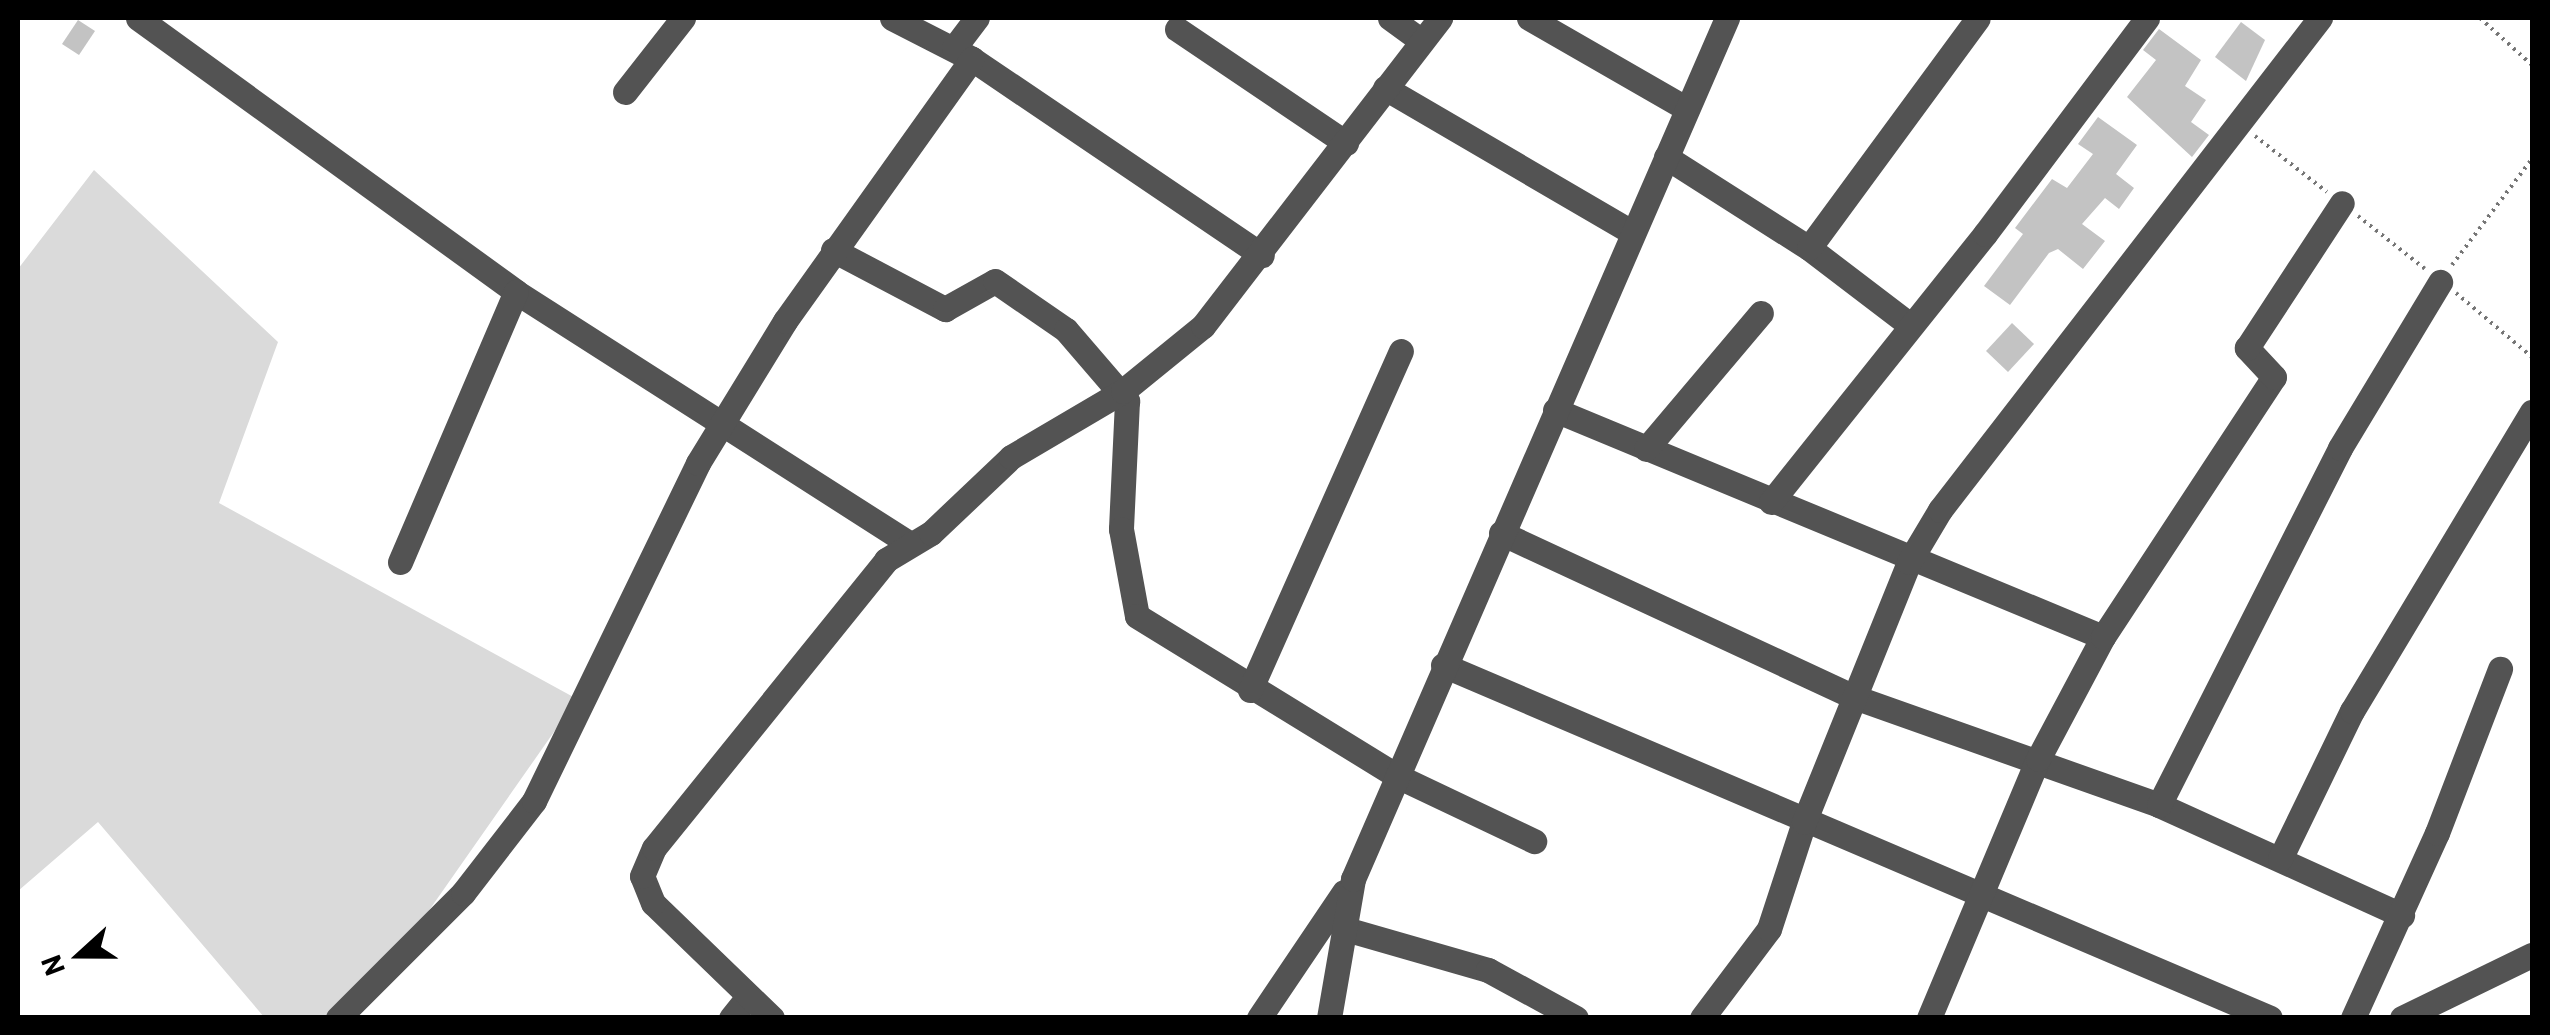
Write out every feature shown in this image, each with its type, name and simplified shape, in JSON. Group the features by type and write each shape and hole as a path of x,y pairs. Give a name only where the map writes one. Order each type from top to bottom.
{"street":[{"path":"138,18 516,292 910,544"},
{"path":"626,92 683,18"},
{"path":"892,18 963,54 1262,255"},
{"path":"338,1018 463,893 534,801 573,731 654,544 834,250 963,54 977,18"},
{"path":"1390,18 1422,41"},
{"path":"772,1018 654,903 642,876 647,861 866,579 1011,457 1123,391 1203,326 1262,255 1440,18"},
{"path":"1529,18 1686,109"},
{"path":"1329,1018 1353,879 1500,533 1727,18"},
{"path":"1809,248 1978,18"},
{"path":"1771,502 2147,18"},
{"path":"1702,1018 1769,929 1804,822 1858,698 1909,562 1964,472 2320,18"},
{"path":"1177,30 1346,143"},
{"path":"1386,88 1633,233"},
{"path":"1666,157 1809,248 1910,324"},
{"path":"1929,1018 2038,759 2104,638 2274,377 2246,348 2342,203"},
{"path":"834,250 945,309 994,281 1066,330 1123,391 1128,419 1121,529 1130,600 1148,627 1397,776 1534,841"},
{"path":"2159,805 2340,448 2440,282"},
{"path":"400,562 516,292"},
{"path":"1646,449 1761,313"},
{"path":"1250,690 1400,351"},
{"path":"1555,410 1909,562 2104,638"},
{"path":"2280,859 2352,711 2532,412"},
{"path":"1500,533 1858,698 2159,805 2402,915"},
{"path":"1443,665 2270,1018"},
{"path":"2353,1018 2402,915 2500,669"},
{"path":"1259,1018 1353,879"},
{"path":"1342,928 1488,970 1576,1018"},
{"path":"2402,1018 2532,955"},
{"path":"731,1018 750,996"}],"path":[{"path":"2480,18 2532,65"},
{"path":"2236,121 2524,343 2532,357"},
{"path":"2440,282 2532,159"}],"shaded area":[{"path":"94,170 278,342 219,503 577,699 423,919 335,1017 264,1017 98,822 18,891 18,269"}],"building":[{"path":"78,20 95,31 79,55 62,44"},
{"path":"2241,22 2265,40 2246,81 2215,57"},
{"path":"2159,29 2201,60 2185,86 2206,100 2191,122 2209,135 2192,157 2127,97 2156,60 2143,50"},
{"path":"2098,117 2137,145 2116,174 2134,188 2119,209 2105,198 2082,224 2105,241 2083,269 2058,249 2049,253 2010,305 1984,286 2023,234 2015,228 2052,179 2067,188 2093,154 2078,144"},
{"path":"2012,323 2034,344 2008,372 1986,351"}]}
